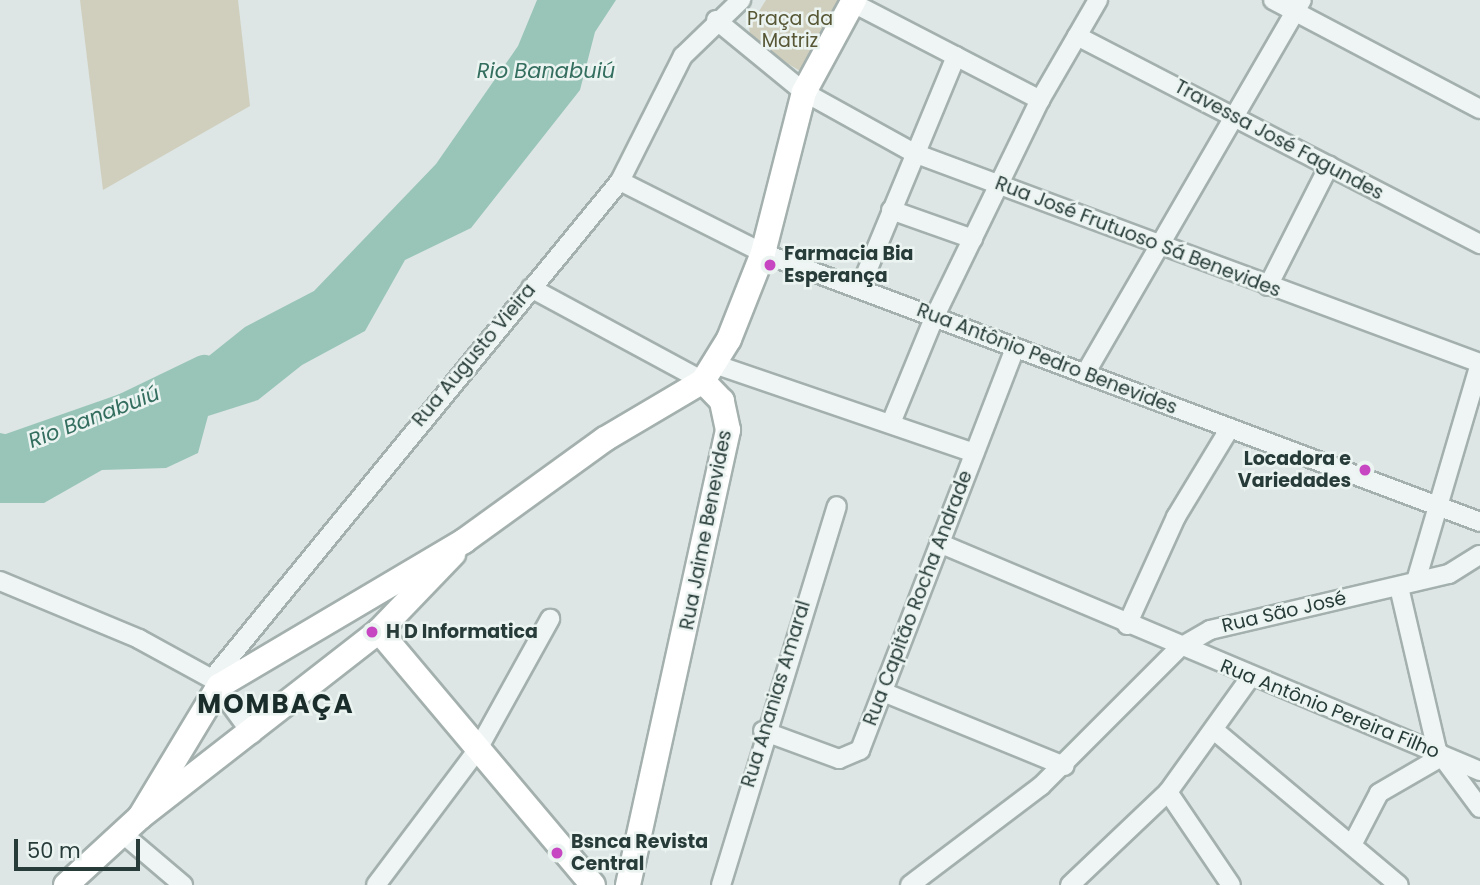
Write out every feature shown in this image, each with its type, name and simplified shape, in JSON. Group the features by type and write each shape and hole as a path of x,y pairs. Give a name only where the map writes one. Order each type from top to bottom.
{"main road":[{"path":"131,825 216,683 464,541 605,439 710,373 763,253 804,92 853,1"},
{"name":"Rua Jaime Benevides","path":"628,885 728,430 722,401 710,373"},
{"path":"66,885 131,825 252,734 379,631 464,541"},
{"path":"379,631 593,885"}],"street":[{"name":"Rua Augusto Vieira","path":"216,683 531,288 620,181 683,56 716,20 741,0"},
{"path":"891,423 934,318 1040,100 1098,0"},
{"path":"1273,0 1298,6 1480,109"},
{"path":"853,1 1040,100"},
{"path":"1085,374 1154,245 1298,6"},
{"name":"Rua José Frutuoso Sá Benevides","path":"716,20 804,92 914,153 1154,245 1480,363"},
{"name":"Travessa José Fagundes","path":"1077,36 1480,244"},
{"path":"860,288 956,56"},
{"path":"1268,286 1329,166"},
{"name":"Rua Antônio Pedro Benevides","path":"620,181 763,253 1480,522"},
{"path":"891,211 973,239"},
{"path":"531,288 710,373 891,423 974,453"},
{"name":"Rua Capitão Rocha Andrade","path":"763,731 848,759 860,750 1015,348"},
{"path":"1476,798 1439,753 1408,584 1436,505 1480,363"},
{"path":"1127,625 1176,517 1230,428"},
{"name":"Rua Ananias Amaral","path":"721,885 763,731 837,506"},
{"path":"939,543 1179,648"},
{"name":"Rua São José","path":"910,885 1063,766 1179,648 1235,619 1449,574 1480,555"},
{"path":"0,581 139,639 216,683 252,734"},
{"path":"376,885 478,749 550,619"},
{"name":"Rua Antônio Pereira Filho","path":"1179,648 1473,768"},
{"path":"1081,882 1168,792 1250,678"},
{"path":"883,692 1063,766"},
{"path":"1214,730 1353,843 1396,884"},
{"path":"1353,843 1379,793 1439,753"},
{"path":"1473,768 1476,798"},
{"path":"1168,792 1231,885"},
{"path":"131,825 183,885"}],"green space":[{"path":"80,0 238,0 250,106 103,190"},
{"name":"Praça da Matriz","path":"766,0 844,0 800,71 751,41 749,27"}],"water":[{"name":"Rio Banabuiú","path":"537,0 616,0 595,32 580,90 471,228 405,260 365,331 302,365 258,400 208,416 198,453 166,468 102,470 44,503 0,503 0,433 60,445 135,415 245,327 314,291 436,164 518,46"}],"waterway":[{"name":"Rio Banabuiú","path":"0,452 125,408 204,370"}],"place":[{"name":"Farmacia Bia Esperança","path":"770,265"},
{"name":"Locadora e Variedades","path":"1365,470"},
{"name":"H D Informatica","path":"372,632"},
{"name":"Bsnca Revista Central","path":"557,853"}],"district":[{"name":"MOMBAÇA","path":"276,705"}]}
